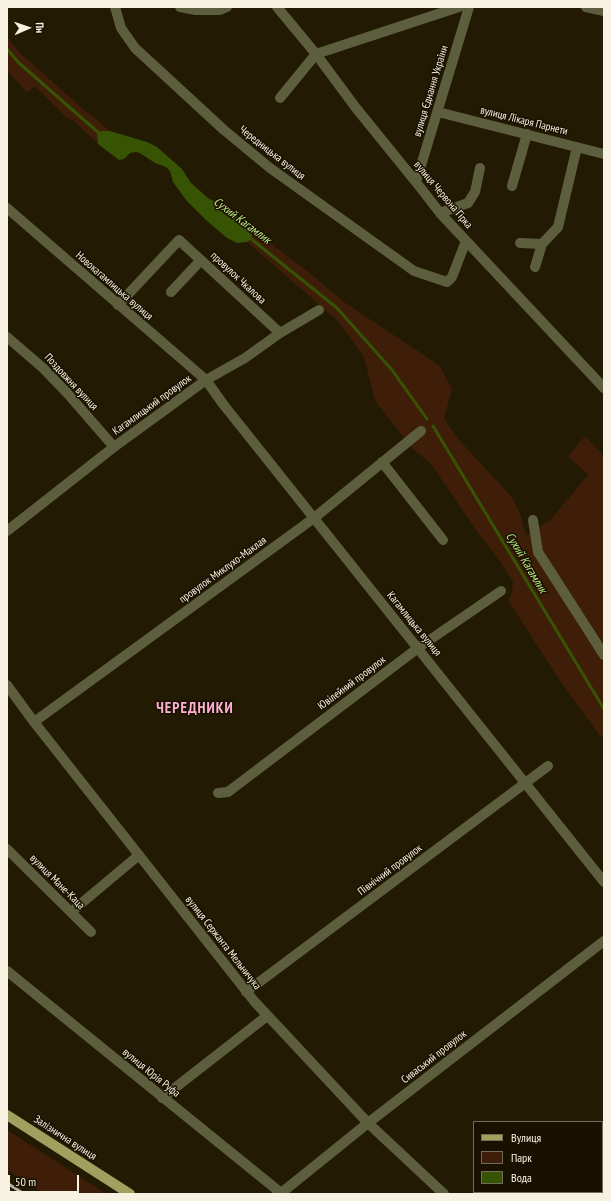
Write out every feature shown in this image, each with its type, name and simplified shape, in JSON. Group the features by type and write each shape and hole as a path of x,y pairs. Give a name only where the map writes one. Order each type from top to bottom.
{"main road":[{"name":"Залізнична вулиця","path":"7,1115 130,1194"}],"street":[{"name":"Чередницька вулиця","path":"116,7 121,28 135,48 224,130 270,168 414,271 447,282 452,277 466,241"},
{"path":"180,7 196,10 220,10 227,7"},
{"name":"вулиця Червона Гірка","path":"277,7 316,54 356,108 440,213 603,384"},
{"path":"280,98 316,54 459,7"},
{"name":"вулиця Єднання України","path":"416,182 469,7"},
{"path":"586,7 604,11"},
{"name":"вулиця Лікаря Парнети","path":"438,112 604,154"},
{"path":"512,186 527,134"},
{"path":"535,268 542,244 558,228 577,147"},
{"path":"440,213 468,203 475,192 480,168"},
{"name":"Новокагамлицька вулиця","path":"7,208 206,380"},
{"name":"провулок Чкалова","path":"118,305 179,240 280,334"},
{"path":"520,244 542,244"},
{"path":"171,292 201,260"},
{"name":"Кагамлицький провулок","path":"7,531 114,447 206,380 245,358 319,310"},
{"name":"Поздовжня вулиця","path":"7,336 43,368 68,394 114,447"},
{"name":"Кагамлицька вулиця","path":"206,380 223,404 604,882"},
{"name":"провулок Миклухо-Маклая","path":"34,722 314,518 421,431"},
{"path":"382,462 443,540"},
{"path":"533,520 538,552 604,655"},
{"name":"Ювілейний провулок","path":"218,793 228,792 418,648 501,591"},
{"name":"вулиця Сержанта Мельничука","path":"7,685 34,722 246,992 368,1123 444,1194"},
{"name":"Північний провулок","path":"246,992 548,766"},
{"name":"вулиця Мане-Каца","path":"7,849 91,932"},
{"path":"71,912 139,855"},
{"name":"Сиваський провулок","path":"281,1193 368,1123 604,941"},
{"name":"вулиця Юрія Руфа","path":"7,971 281,1193"},
{"path":"162,1098 267,1016"}],"green space":[{"path":"7,36 19,52 110,131 103,131 97,139 98,144 73,120 67,118 35,86 27,93 7,70"},
{"path":"249,227 306,270 344,302 439,365 452,389 444,419 460,441 511,496 520,513 526,536 551,519 588,475 568,456 585,436 604,456 604,736 600,736 558,678 508,600 512,593 513,582 499,560 478,533 431,464 413,449 375,401 364,357 337,320 247,242 252,239"},
{"path":"7,1130 106,1194 45,1194 7,1170"}],"water":[{"path":"110,131 147,142 157,147 182,169 191,183 208,198 227,209 245,223 251,232 252,239 247,242 237,243 227,238 186,200 173,182 170,171 166,167 155,163 136,152 130,153 124,159 119,160 98,144 97,132"}],"waterway":[{"name":"Сухий Кагамлик","path":"7,49 19,63 100,134"},
{"name":"Сухий Кагамлик","path":"250,238 337,308 392,370 427,419"},
{"name":"Сухий Кагамлик","path":"433,426 604,709"}],"railway":[{"path":"7,1183 24,1194"}],"district":[{"name":"ЧЕРЕДНИКИ","path":"195,709"}]}
